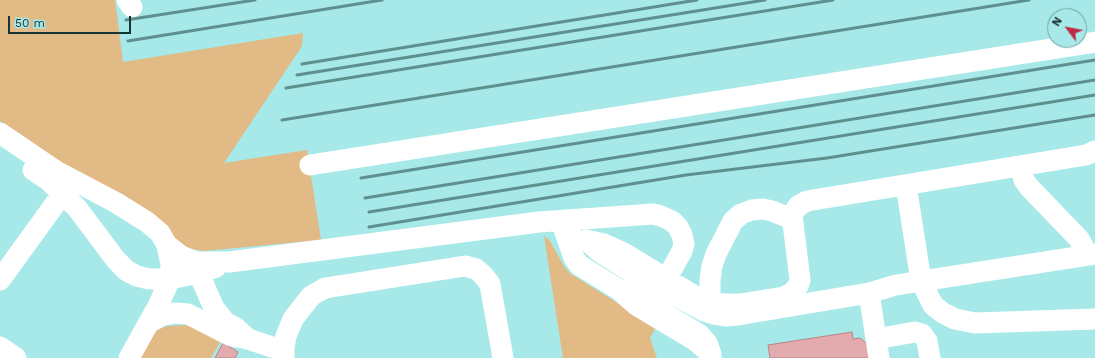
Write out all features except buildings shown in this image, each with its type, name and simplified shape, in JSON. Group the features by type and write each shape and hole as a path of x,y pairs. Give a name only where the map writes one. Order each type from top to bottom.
{"street":[{"path":"310,165 1095,42"},
{"path":"0,133 56,171 115,202 147,222 160,233 168,245 195,267 214,308 220,317 226,323 236,328 248,339"},
{"path":"0,146 48,180 63,194 77,208 116,260 127,271 149,280 170,279 195,267 197,262 229,262 531,223 653,214 672,221 678,227 684,244 682,251 664,284"},
{"path":"710,308 712,266 716,254 733,221 741,214 752,210 763,209 772,210 786,217 792,215 798,206 807,201 1092,155"},
{"path":"561,221 572,232 586,240 604,244 622,252 664,284 698,298 710,308 727,316 738,315 869,294 896,285 1090,255 1079,239 1029,187 1024,180 1021,166"},
{"path":"906,185 921,281 933,305 942,313 955,319 975,323 1095,319"},
{"path":"0,280 63,194"},
{"path":"710,308 724,304 740,304 784,297 792,293 798,286 800,280 792,215"},
{"path":"561,221 574,258 579,265 618,289 630,293 699,334 707,343 711,356"},
{"path":"129,358 170,279 171,265 168,245"},
{"path":"148,323 163,315 176,313 188,314 231,336 248,339 272,347 284,353 286,336 293,319 311,296 326,288 465,266 476,269 490,284 503,358"},
{"path":"869,294 878,349 915,332 922,334 927,341 930,358"},
{"path":"0,347 16,358"}],"shaded area":[{"path":"0,0 115,0 123,62 303,33 302,46 224,163 307,150 321,240 204,251 189,249 65,168 0,121"},
{"path":"544,236 550,241 565,268 571,274 656,327 650,338 657,358 563,358"},
{"path":"190,325 223,337 211,358 138,358 148,340 157,330 167,326"}],"railway":[{"path":"126,20 255,0"},
{"path":"128,41 382,0"},
{"path":"302,64 697,0"},
{"path":"297,75 765,0"},
{"path":"286,88 833,0"},
{"path":"282,120 1029,0"},
{"path":"361,178 1095,60"},
{"path":"365,198 1095,80"},
{"path":"369,212 1095,95"},
{"path":"369,227 686,175 827,158 1095,115"}]}
